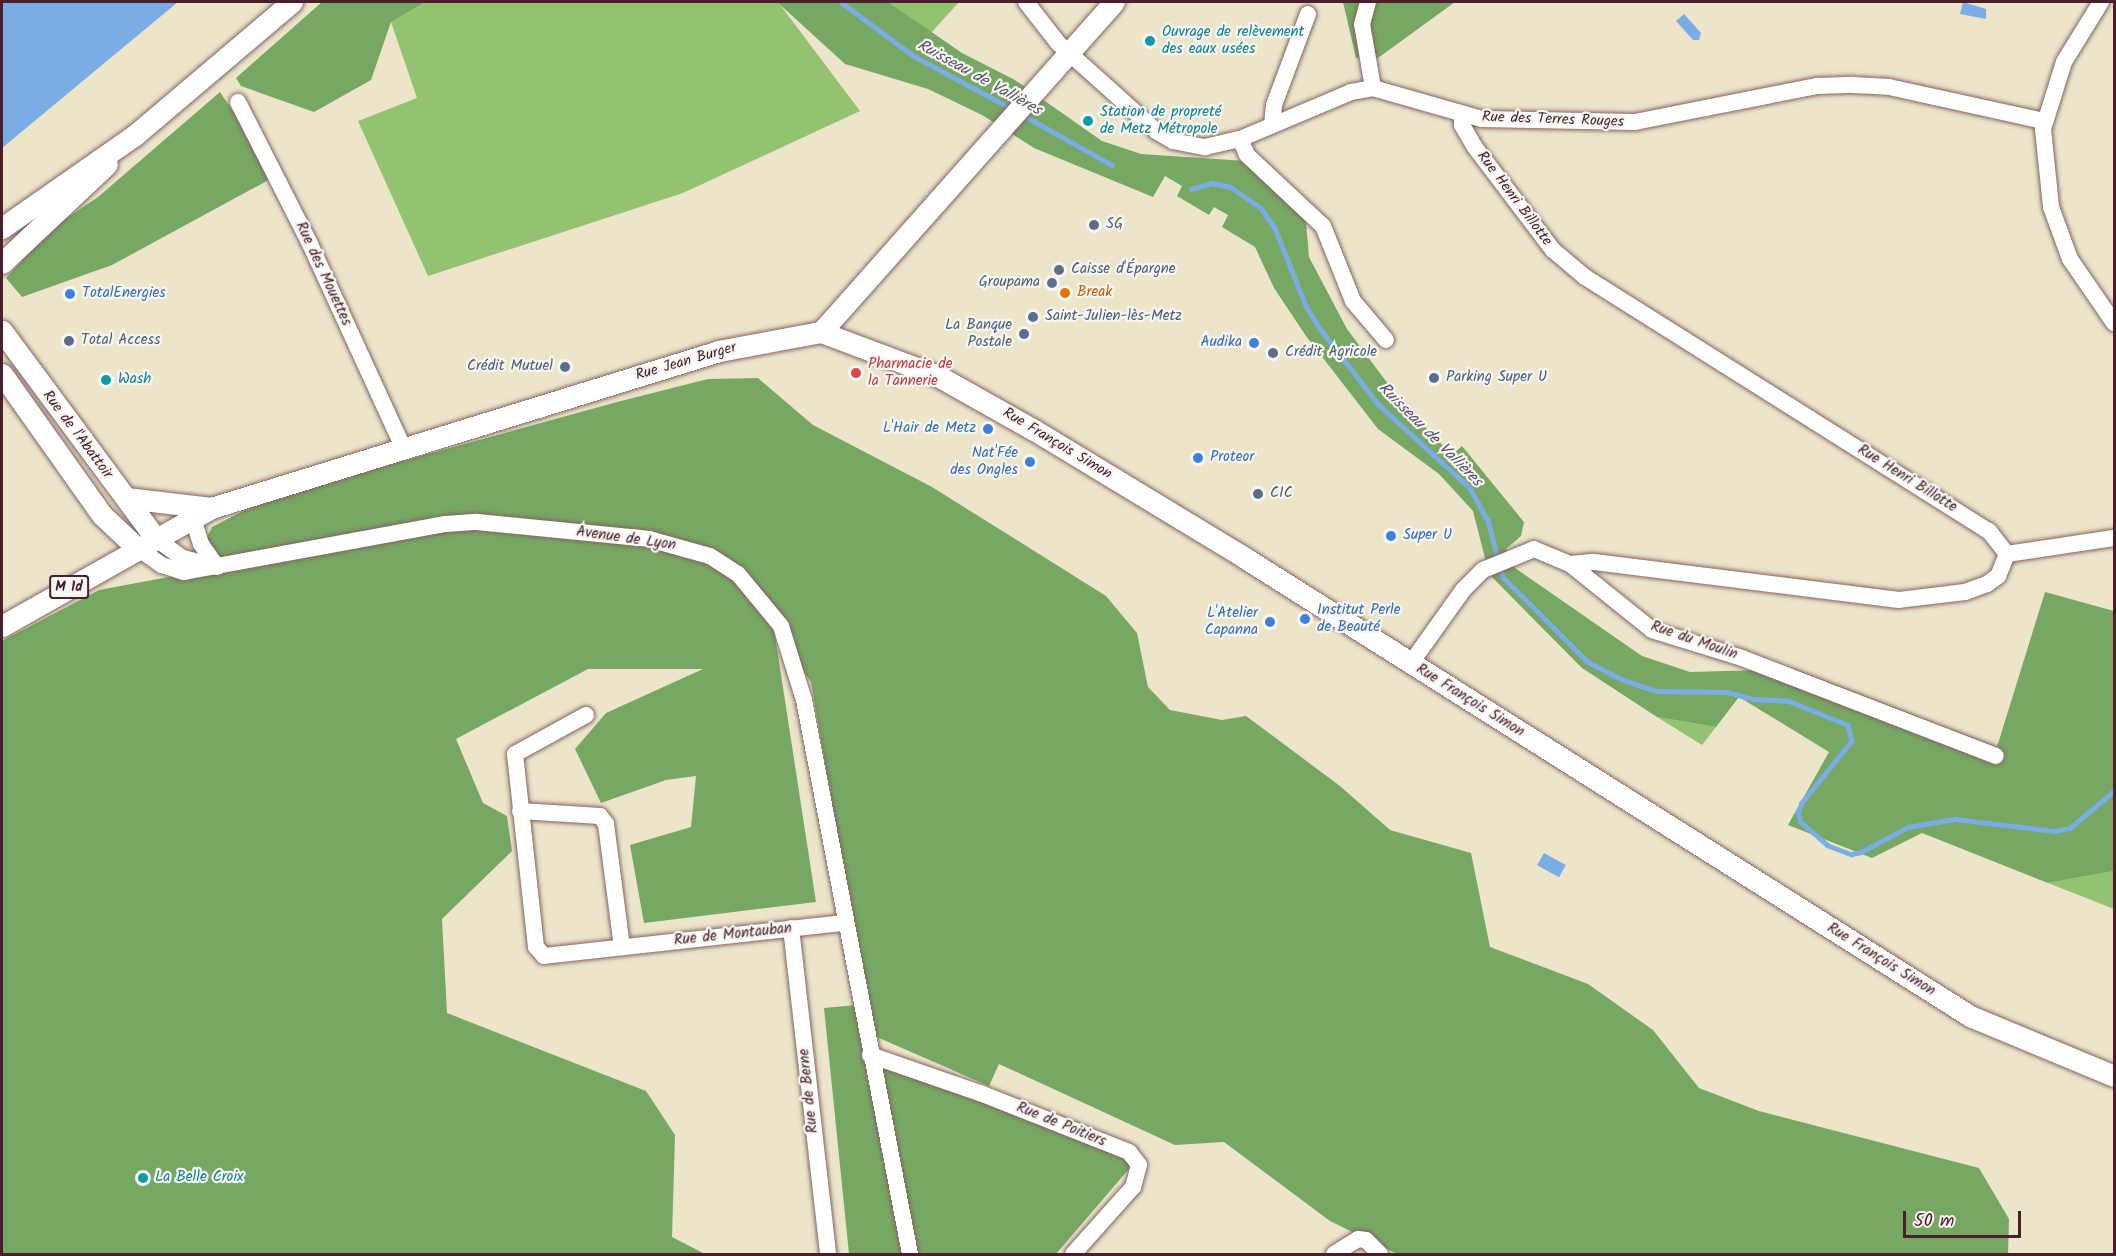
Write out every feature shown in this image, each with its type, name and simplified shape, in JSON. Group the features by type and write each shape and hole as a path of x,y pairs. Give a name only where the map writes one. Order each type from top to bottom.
{"main road":[{"path":"2,262 76,197 135,135 292,2"},
{"path":"821,332 1114,2"},
{"path":"2,228 135,135"},
{"path":"2,240 65,182"},
{"name":"Rue de l'Abattoir","path":"2,331 126,498 146,543"},
{"name":"Rue Jean Burger","path":"146,543 202,513 404,449 719,351 821,332"},
{"name":"Rue François Simon","path":"821,332 938,376 1197,529 1970,1016 2115,1076"},
{"name":"Rue de l'Abattoir","path":"2,374 102,515 146,543"},
{"path":"126,498 202,513"},
{"name":"M 1d","path":"2,626 146,543"}],"street":[{"path":"1026,2 1068,53 1165,137 1205,147 1240,139 1351,92 1373,88 1362,24 1368,2"},
{"path":"2101,2 2064,62 2044,121 2050,207 2070,259 2115,323"},
{"path":"1272,125 1274,105 1308,14"},
{"name":"Rue des Terres Rouges","path":"1373,88 1462,116 1635,122 1816,86 1853,85 1889,87 2044,121"},
{"name":"Rue des Mouettes","path":"237,102 310,244 404,449"},
{"name":"Rue Henri Billotte","path":"1462,116 1462,125 1474,146 1553,250 1577,270 1989,531 2007,554"},
{"path":"1240,139 1247,155 1323,226 1353,301 1386,340"},
{"path":"202,513 201,544 217,567"},
{"name":"Avenue de Lyon","path":"146,543 162,565 184,572 446,524 477,522 649,539 710,556 738,574 781,626 804,700 844,922 910,1254"},
{"path":"1570,564 1592,562 1918,599 1965,592 1987,584 1998,576 2007,554 2115,538"},
{"name":"Rue du Moulin","path":"1411,663 1464,590 1483,570 1520,552 1534,549 1570,564 1652,630 1742,658 1996,756"},
{"name":"Rue de Montauban","path":"586,715 514,754 536,947 544,956 844,922"},
{"path":"520,811 600,816 606,824 622,947"},
{"name":"Rue de Berne","path":"791,928 828,1254"},
{"name":"Rue de Poitiers","path":"870,1054 980,1093 1129,1152 1139,1165 1133,1187 1073,1254"},
{"path":"1334,1254 1358,1239 1366,1240 1380,1254"}],"green space":[{"path":"322,2 426,2 391,22 371,80 314,112 241,86 236,78"},
{"path":"426,2 778,2 860,111 683,193 428,276 358,121 417,98 391,22"},
{"path":"777,2 888,2 962,53 1015,80 1102,141 1141,154 1246,161 1306,222 1309,257 1347,329 1403,404 1452,455 1462,446 1524,522 1521,536 1506,549 1515,568 1642,656 1690,672 1795,669 1997,747 2045,592 2114,611 2114,871 2048,883 1922,833 1872,858 1788,825 1829,752 1739,697 1716,727 1657,717 1582,668 1489,574 1473,511 1439,474 1378,429 1306,336 1274,288 1255,247 1222,227 1228,215 1214,207 1209,215 1177,196 1182,186 1165,176 1153,197 1034,148 982,115 928,89 845,64"},
{"path":"888,2 959,2 931,33"},
{"path":"1343,2 1455,2 1378,58 1356,58"},
{"path":"220,92 276,176 112,265 22,297 6,278 52,228 98,197"},
{"path":"758,378 813,425 932,487 1106,596 1137,633 1148,687 1170,710 1222,720 1246,716 1340,786 1390,830 1471,853 1490,947 1588,984 1653,1030 1699,1088 1759,1111 1979,1168 2009,1219 2008,1254 1397,1254 1330,1221 1224,1142 1175,1145 999,1064 989,1086 863,1031 864,1058 984,1100 1134,1163 1056,1254 849,1254 824,1008 867,1004 811,682 774,629 816,902 644,923 630,845 691,827 696,776 666,780 601,803 575,749 606,713 703,669 588,669 456,739 483,803 507,816 512,851 442,919 447,1013 646,1091 675,1135 672,1237 705,1254 2,1254 2,641 99,590 190,573 212,527 247,509 327,482 617,402 708,379"},
{"path":"1657,717 1716,727 1702,745"},
{"path":"2114,871 2114,909 2048,883"}],"water":[{"path":"2,2 178,2 2,148"},
{"path":"1963,2 1986,9 1986,19 1960,14"},
{"path":"1684,14 1701,33 1699,40 1693,40 1676,21"},
{"path":"1544,853 1566,865 1559,877 1537,865"}],"waterway":[{"name":"Ruisseau de Vallières","path":"841,2 914,56 1010,108"},
{"name":"Ruisseau de Vallières","path":"1023,115 1112,165"},
{"name":"Ruisseau de Vallières","path":"1191,189 1212,183 1231,187 1261,208 1275,228 1306,306 1319,327 1378,404 1470,488 1488,520 1503,577 1588,662 1621,679 1656,691 1727,692 1754,699 1789,701 1848,725 1852,741 1802,803 1798,813 1801,822 1827,845 1851,854 1861,852 1908,827 1955,819 2054,831 2070,828 2114,791"}],"place":[{"name":"Ouvrage de relèvement des eaux usées","path":"1150,41"},
{"name":"Station de propreté de Metz Métropole","path":"1088,121"},
{"name":"SG","path":"1094,225"},
{"name":"Caisse d'Épargne","path":"1059,270"},
{"name":"Groupama","path":"1052,283"},
{"name":"Break","path":"1065,293"},
{"name":"TotalEnergies","path":"70,294"},
{"name":"Saint-Julien-lès-Metz","path":"1033,317"},
{"name":"La Banque Postale","path":"1024,334"},
{"name":"Total Access","path":"69,341"},
{"name":"Audika","path":"1254,343"},
{"name":"Crédit Agricole","path":"1273,353"},
{"name":"Crédit Mutuel","path":"565,367"},
{"name":"Pharmacie de la Tannerie","path":"856,373"},
{"name":"Parking Super U","path":"1434,378"},
{"name":"Wash","path":"106,380"},
{"name":"L'Hair de Metz","path":"988,429"},
{"name":"Proteor","path":"1198,458"},
{"name":"Nat'Fée des Ongles","path":"1030,462"},
{"name":"CIC","path":"1258,494"},
{"name":"Super U","path":"1391,536"},
{"name":"Institut Perle de Beauté","path":"1305,619"},
{"name":"L'Atelier Capanna","path":"1270,622"},
{"name":"La Belle Croix","path":"143,1178"}]}
